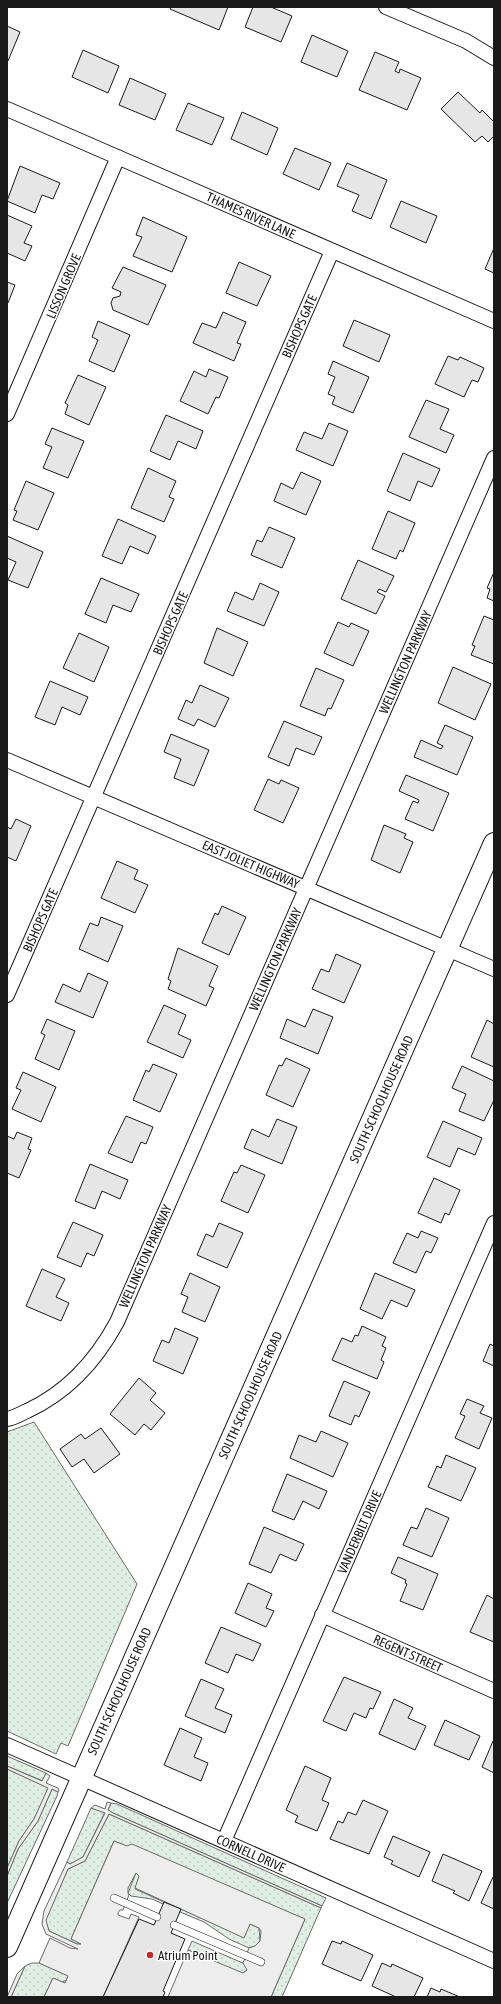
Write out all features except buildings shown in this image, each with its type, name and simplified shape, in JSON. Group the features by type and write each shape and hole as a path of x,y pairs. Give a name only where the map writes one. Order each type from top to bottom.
{"street":[{"path":"386,7 466,41 494,58"},
{"name":"THAMES RIVER LANE","path":"7,109 494,322"},
{"name":"LISSON GROVE","path":"7,414 118,157"},
{"name":"BISHOPS GATE","path":"7,995 332,251"},
{"name":"WELLINGTON PARKWAY","path":"7,1419 37,1407 58,1394 77,1378 94,1360 107,1341 117,1322 494,458"},
{"name":"EAST JOLIET HIGHWAY","path":"7,760 494,969"},
{"name":"SOUTH SCHOOLHOUSE ROAD","path":"7,1947 494,843"},
{"name":"VANDERBILT DRIVE","path":"224,1841 494,1223"},
{"name":"REGENT STREET","path":"322,1615 494,1691"},
{"name":"CORNELL DRIVE","path":"7,1745 494,1961"}],"lane":[{"path":"114,1898 157,1917"},
{"path":"174,1925 261,1962"}],"green space":[{"path":"34,1422 137,1584 68,1746 61,1743 56,1754 7,1731 7,1432"},
{"path":"7,1756 46,1773 43,1781 7,1766"},
{"path":"7,1769 49,1788 34,1819 19,1841 7,1868"},
{"path":"52,1789 58,1792 57,1796 7,1903 7,1876 18,1849 38,1821"},
{"path":"111,1803 117,1804 326,1898 322,1906 113,1813 108,1810"},
{"path":"91,1808 105,1812 83,1857 70,1864 67,1862"},
{"path":"109,1814 321,1908 282,1997 271,1997 305,1919 114,1841 71,1939 83,1944 77,1944 49,1931 45,1920 68,1869 85,1861"},
{"path":"136,1873 140,1876 135,1889 164,1902 163,1904 152,1899 131,1896 128,1893"},
{"path":"181,1909 244,1937 250,1924 259,1928 260,1941 255,1946 249,1948 229,1939 204,1922 180,1912"},
{"path":"192,1941 245,1964 247,1970 243,1973 239,1973 188,1950"},
{"path":"32,1963 39,1963 66,1974 68,1976 67,1980 62,1982 53,1978 44,1997 11,1997 25,1966"}],"shaded area":[{"path":"7,1766 42,1781 46,1773 50,1776 46,1783 58,1788 59,1790 58,1792 52,1789 38,1821 18,1849 7,1876 7,1868 19,1841 34,1819 48,1788 7,1769"},
{"path":"107,1802 111,1803 108,1810 113,1813 322,1906 321,1908 109,1814 85,1861 68,1869 46,1920 49,1931 77,1944 81,1944 71,1939 114,1841 127,1846 132,1844 305,1919 271,1997 168,1997 188,1950 243,1973 247,1970 243,1963 249,1948 255,1946 260,1941 261,1931 259,1928 250,1924 244,1938 135,1888 139,1876 136,1873 128,1888 129,1895 123,1910 120,1910 118,1915 129,1919 131,1914 139,1917 103,1997 44,1997 53,1978 65,1983 68,1976 39,1963 50,1938 70,1948 78,1949 46,1934 42,1924 44,1911 67,1862 70,1864 83,1857 105,1813 91,1808 95,1805 105,1809"},
{"path":"25,1966 11,1997 7,1997 17,1974"}],"place":[{"name":"Atrium Point","path":"150,1955"}]}
